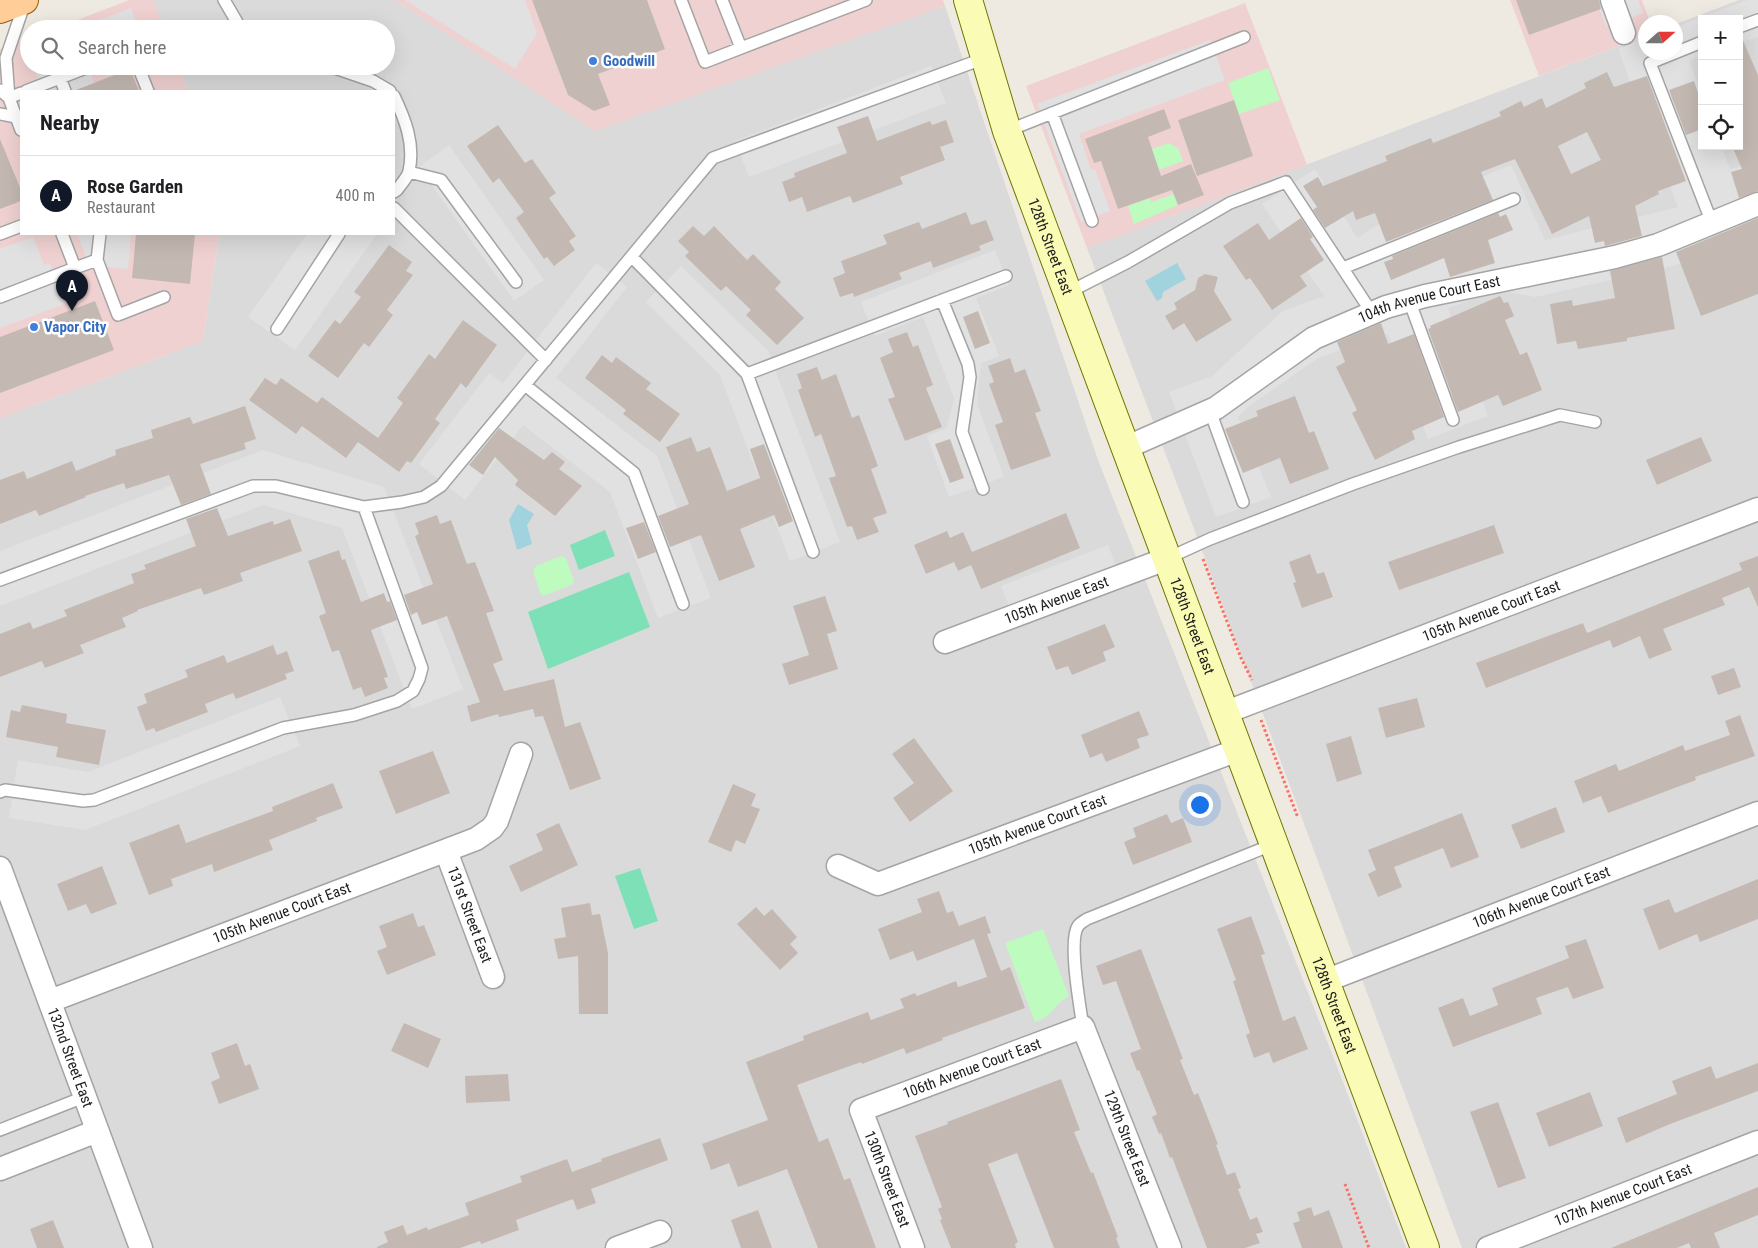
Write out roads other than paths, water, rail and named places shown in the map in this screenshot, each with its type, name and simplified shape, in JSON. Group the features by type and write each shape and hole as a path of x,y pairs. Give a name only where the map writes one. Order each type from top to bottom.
{"main road":[{"path":"0,9 25,0"}],"street":[{"name":"128th Street East","path":"968,0 1007,131 1425,1248"},
{"path":"1612,0 1624,33"},
{"name":"104th Avenue Court East","path":"1125,448 1210,411 1238,394 1314,338 1372,313 1425,296 1615,257 1658,244 1758,204"},
{"name":"105th Avenue Court East","path":"1224,713 1758,509"},
{"name":"105th Avenue East","path":"945,642 1166,558"},
{"name":"105th Avenue Court East","path":"838,866 878,884 1238,750"},
{"name":"105th Avenue Court East","path":"50,1001 446,851 483,835 492,828 502,810 521,754"},
{"name":"106th Avenue Court East","path":"1325,980 1758,812"},
{"name":"131st Street East","path":"446,851 493,977"},
{"name":"132nd Street East","path":"0,868 141,1248"},
{"name":"106th Avenue Court East","path":"861,1110 1083,1027"},
{"name":"129th Street East","path":"1083,1027 1170,1248"},
{"name":"130th Street East","path":"861,1110 913,1248"},
{"path":"0,1169 97,1131"},
{"name":"107th Avenue Court East","path":"1488,1248 1758,1142"},
{"path":"617,1248 660,1232"}],"lane":[{"path":"20,127 4,94 6,58 25,0"},
{"path":"224,0 236,20"},
{"path":"722,0 741,48"},
{"path":"682,1 705,62 866,0"},
{"path":"1743,26 1758,20"},
{"path":"1007,131 1244,37"},
{"path":"1698,44 1650,63 1712,223"},
{"path":"0,580 254,486 276,486 364,507 402,502 424,496 442,486 713,158 985,58"},
{"path":"29,90 68,75"},
{"path":"142,75 148,90"},
{"path":"355,75 373,81 388,90"},
{"path":"60,78 65,90"},
{"path":"4,94 20,93"},
{"path":"395,98 407,124 410,147 409,172 395,191"},
{"path":"1052,113 1092,221"},
{"path":"0,114 16,117"},
{"path":"409,172 441,180 516,282"},
{"path":"1068,293 1128,262 1230,203 1286,182 1372,313"},
{"path":"1343,268 1514,199"},
{"path":"395,209 546,360"},
{"path":"0,234 20,226"},
{"path":"62,235 75,268"},
{"path":"100,235 97,260 118,315 164,297"},
{"path":"277,329 338,235"},
{"path":"632,257 747,374 813,552"},
{"path":"0,297 97,260"},
{"path":"747,374 1006,276"},
{"path":"942,300 968,364 970,377 962,432 984,489"},
{"path":"1408,300 1453,420"},
{"path":"525,385 634,473 683,604"},
{"path":"1210,411 1243,502"},
{"path":"1166,558 1353,484 1524,426 1560,415 1595,422"},
{"path":"0,792 5,790 83,801 94,800 283,728 354,714 397,701 413,691 422,668 364,507"},
{"path":"1083,1027 1074,950 1074,935 1078,925 1087,919 1274,844"},
{"path":"0,1130 84,1096"}],"water":[{"path":"1177,263 1186,279 1163,292 1162,298 1157,301 1145,281"},
{"path":"518,504 534,514 527,525 532,544 517,550 509,520"}],"place":[{"name":"Goodwill","path":"593,61"},
{"name":"Rose Garden","path":"72,311"},
{"name":"Vapor City","path":"34,327"}]}
